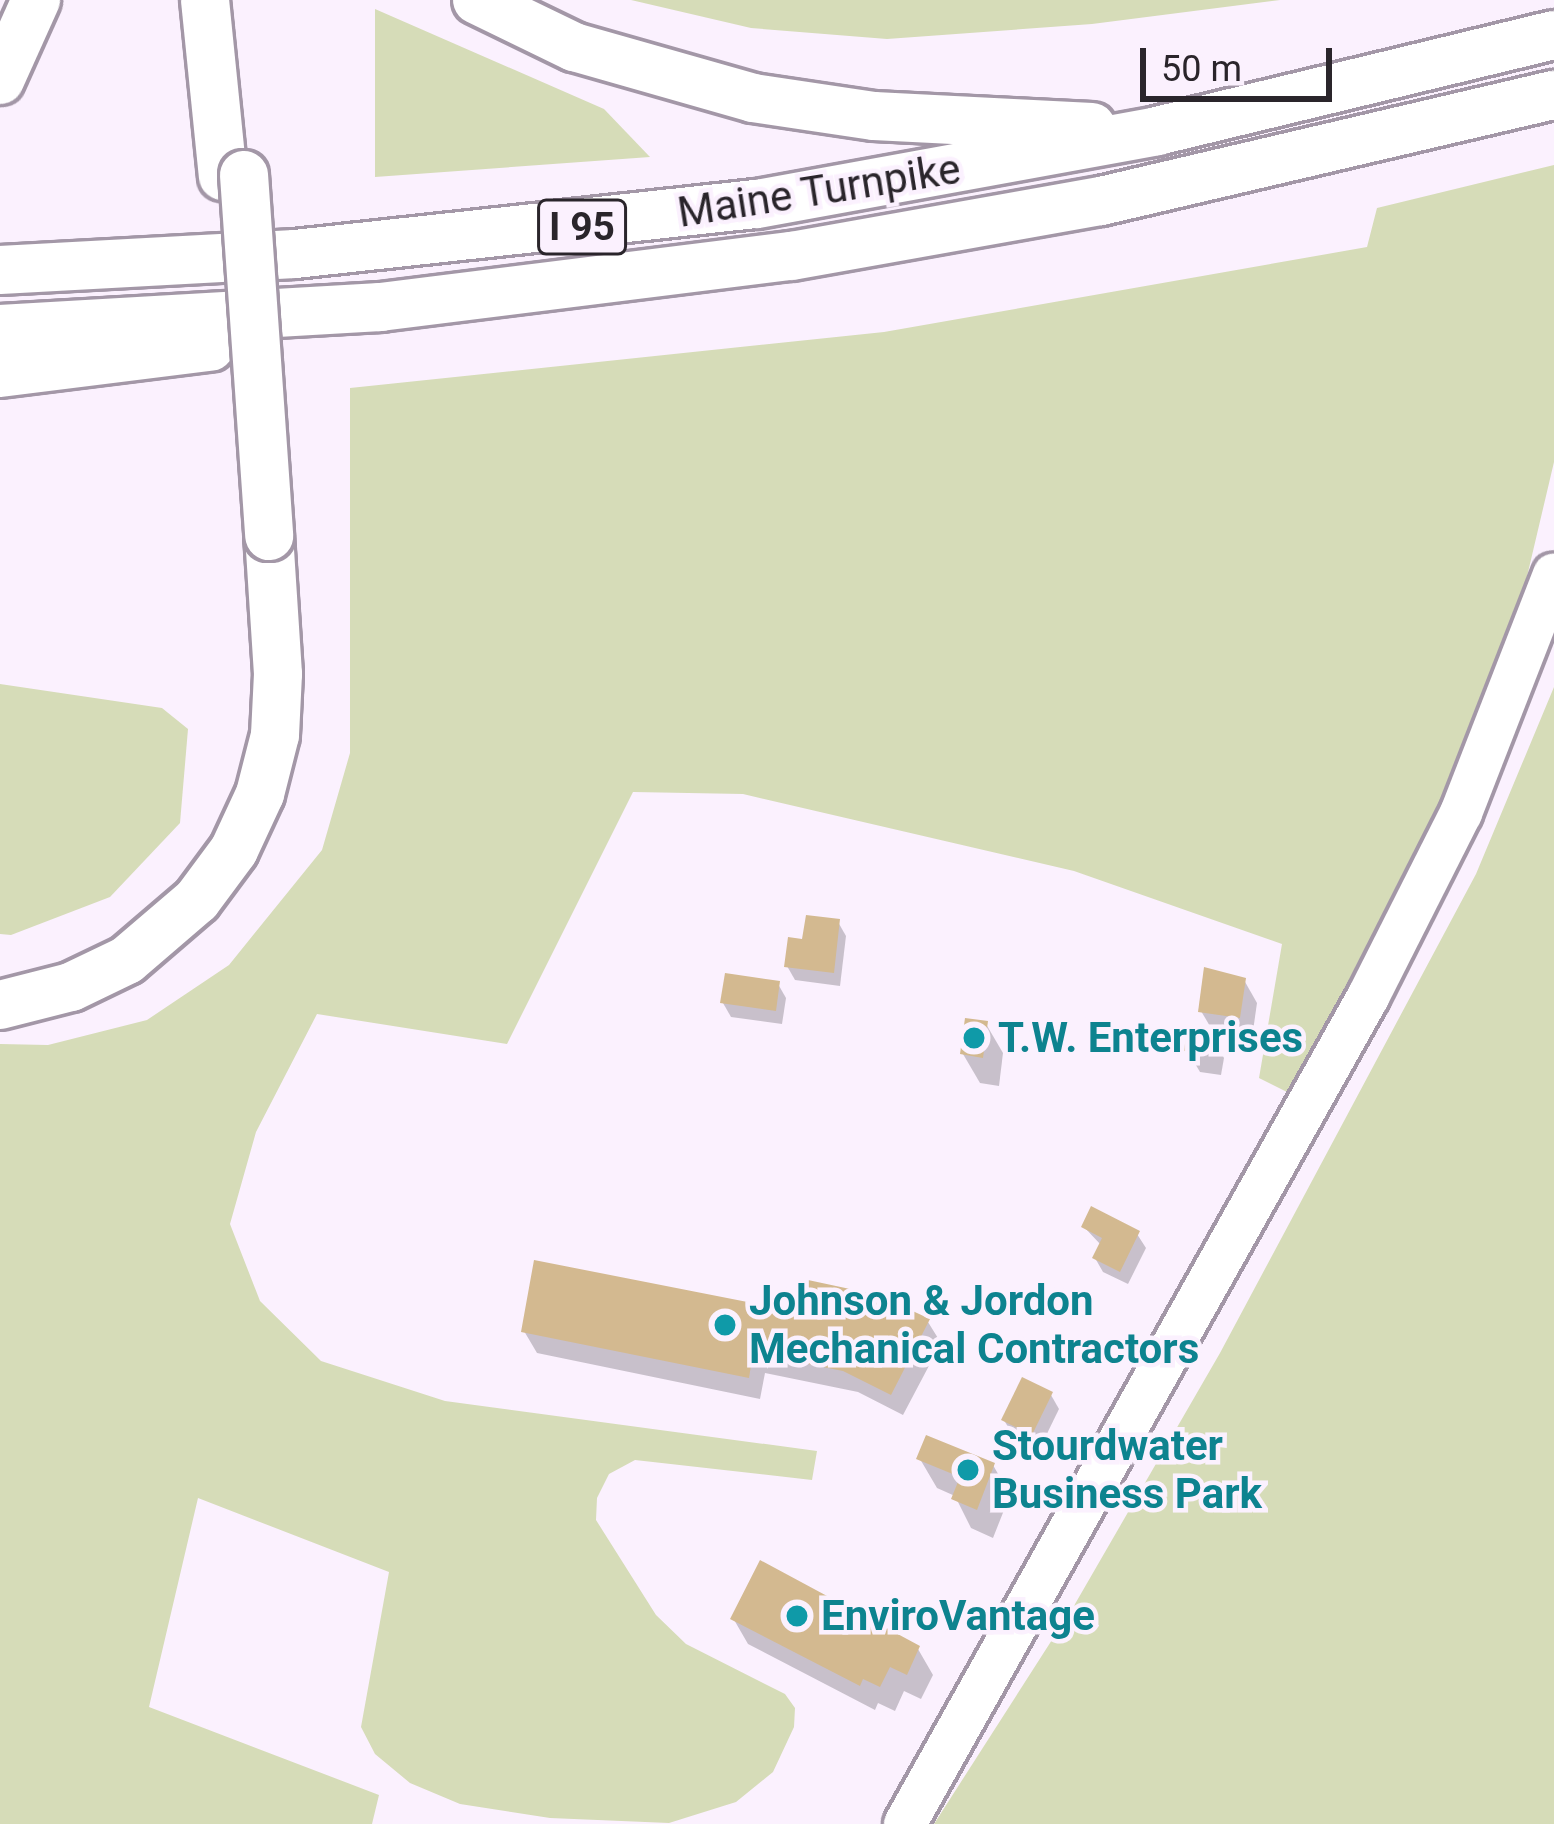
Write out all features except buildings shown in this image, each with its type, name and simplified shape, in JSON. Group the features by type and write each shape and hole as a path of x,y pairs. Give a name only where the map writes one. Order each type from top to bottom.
{"highway":[{"path":"0,80 36,0"},
{"path":"205,0 234,176"},
{"path":"0,1005 71,987 127,960 197,900 234,850 260,794 275,735 278,674 259,536 234,176 228,0"},
{"path":"477,0 574,47 753,98 874,116 1157,131"},
{"name":"Maine Turnpike","path":"0,270 295,254 603,225 780,200 1157,131 1554,35"},
{"name":"Maine Turnpike","path":"0,329 380,307 792,256 1170,186 1554,95"},
{"path":"0,374 346,332 380,307"},
{"path":"0,985 71,965 125,935 193,873 226,821 248,763 257,702 259,536"}],"main road":[{"path":"905,1824 1368,997 1461,813 1554,574"}],"green space":[{"path":"631,0 1280,0 1092,24 887,39 751,28"},
{"path":"375,9 604,109 650,157 375,177"},
{"path":"1554,165 1554,462 1517,619 1421,845 1295,1096 1259,1078 1282,944 1074,871 743,794 633,792 507,1044 317,1014 256,1132 230,1224 260,1301 321,1361 445,1401 817,1451 812,1480 635,1460 609,1474 597,1498 596,1520 656,1615 686,1644 785,1694 795,1708 794,1727 773,1772 736,1802 669,1823 550,1818 460,1804 410,1783 375,1754 361,1727 389,1572 198,1498 149,1707 379,1795 372,1824 0,1824 0,1044 48,1045 147,1020 229,965 322,850 350,753 350,388 884,332 1367,247 1377,208"},
{"path":"0,684 162,708 188,729 180,823 110,897 11,935 0,934"},
{"path":"1554,687 1554,1824 934,1824 1075,1604 1220,1353 1476,874"}],"place":[{"name":"T.W. Enterprises","path":"974,1038"},
{"name":"Johnson & Jordon Mechanical Contractors","path":"725,1325"},
{"name":"Stourdwater Business Park","path":"968,1470"},
{"name":"EnviroVantage","path":"797,1616"}]}
